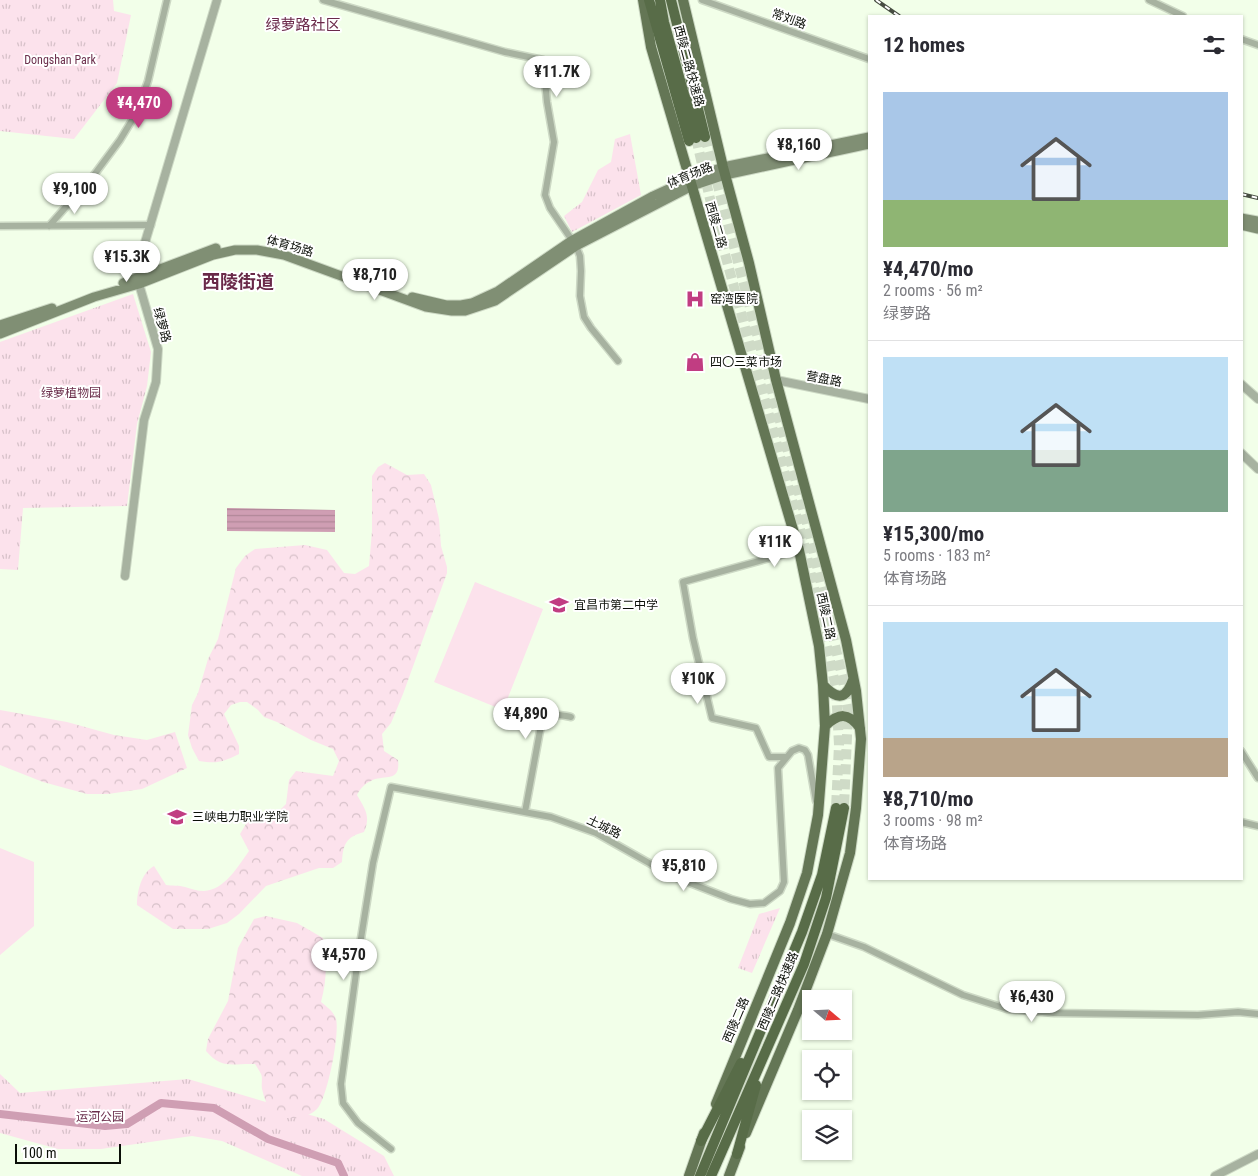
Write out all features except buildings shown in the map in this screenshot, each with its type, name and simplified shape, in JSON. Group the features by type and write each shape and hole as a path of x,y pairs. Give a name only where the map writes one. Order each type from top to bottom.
{"highway":[{"path":"649,0 697,138"},
{"name":"西陵二路快速路","path":"660,0 664,22 697,138"},
{"name":"西陵二路快速路","path":"671,0 697,138"},
{"name":"西陵二路快速路","path":"700,1176 731,1117 770,1042 804,964 826,898 840,808 822,875 731,1117 711,1176"},
{"path":"701,1141 784,977"},
{"path":"737,1154 750,1104 770,1042"}],"main road":[{"name":"西陵二路","path":"644,0 651,47 799,550 819,646 825,726 818,814 807,873 790,923 701,1141 690,1176"},
{"name":"西陵二路","path":"683,0 724,171 749,263 776,380 846,640 863,735 850,853 827,934 729,1176"},
{"path":"724,171 868,137"},
{"path":"724,171 868,144"},
{"name":"体育场路","path":"0,334 139,280 211,249 235,244 257,245 287,251 414,297 446,305 461,305 480,300 498,291 652,196 724,171"},
{"path":"1243,218 1258,221"},
{"path":"1243,225 1258,229"},
{"name":"体育场路","path":"0,325 139,280"},
{"path":"823,685 830,692 838,696 848,693 854,680"},
{"path":"825,726 835,718 844,716 854,720 863,735"}],"street":[{"path":"49,226 94,176 120,140 137,112 148,81 167,0"},
{"name":"绿萝路","path":"124,576 144,420 156,382 158,349 139,280 138,266 217,0"},
{"path":"323,0 506,52 543,60 547,102 554,142 546,194 550,208 574,243 580,256 580,296 584,317 618,361"},
{"name":"常刘路","path":"702,0 868,59"},
{"path":"1149,0 1182,15"},
{"path":"1243,40 1258,45"},
{"path":"0,226 151,225"},
{"name":"营盘路","path":"776,380 868,399"},
{"path":"1243,386 1258,399"},
{"path":"1243,455 1258,469"},
{"path":"799,550 683,582 693,638 712,718 756,728 769,757 786,757 792,751 799,748 805,750 810,762 818,814"},
{"path":"525,812 542,720 551,714 570,717"},
{"path":"1243,754 1258,778"},
{"name":"土城路","path":"391,1149 358,1123 343,1103 341,1084 360,941 373,864 391,787 551,817 596,833 672,876 731,899 757,904 764,902 780,891 784,882 778,768 786,757"},
{"path":"1243,822 1258,826"},
{"path":"827,934 864,947 963,995 1007,1010 1064,1014 1198,1015 1238,1012 1258,1014"},
{"path":"1215,1176 1246,1158 1258,1154"}],"green space":[{"name":"Dongshan Park","path":"0,0 113,0 114,11 131,15 117,83 74,139 0,131"},
{"path":"630,134 641,195 572,232 564,216 582,202 598,170 611,162 615,139"},
{"name":"绿萝植物园","path":"133,294 151,352 147,386 137,424 127,506 23,508 18,570 0,569 0,342"},
{"path":"385,463 407,475 424,474 431,485 439,519 441,546 447,567 447,573 403,694 391,723 382,734 384,751 398,760 397,772 390,777 369,782 358,793 357,795 367,817 366,826 364,832 353,836 347,842 343,850 342,862 333,868 319,868 266,886 239,914 227,923 208,929 173,929 137,905 141,883 146,873 154,866 166,885 204,891 212,890 225,882 249,851 240,834 252,814 267,815 278,812 286,804 289,780 296,771 333,776 339,761 333,749 264,717 247,702 231,705 224,714 239,746 239,754 220,762 205,762 199,761 192,748 188,735 192,705 198,693 208,659 218,639 236,568 245,556 255,549 305,545 327,550 344,573 355,574 369,566 372,531 372,476 378,467"},
{"path":"475,582 543,609 503,710 434,682"},
{"path":"0,710 67,722 114,735 147,740 175,732 187,768 142,789 108,794 87,794 43,782 0,765"},
{"path":"0,848 34,862 34,926 0,955"},
{"path":"780,908 752,973 738,968 759,914"},
{"path":"266,916 297,923 323,938 326,970 321,1002 332,1012 336,1019 334,1051 321,1103 317,1109 308,1115 296,1118 284,1118 269,1108 262,1089 262,1076 255,1064 223,1063 217,1061 206,1051 208,1039 228,1001 238,948 254,919"},
{"name":"运河公园","path":"0,1074 20,1093 188,1079 324,1119 384,1156 394,1176 302,1176 222,1141 192,1136 101,1149 58,1149 0,1133"}],"shaded area":[{"path":"227,508 335,510 335,532 227,531"}],"waterway":[{"path":"0,1114 105,1126 127,1124 161,1103 214,1108 268,1139 338,1163 344,1176"}],"tunnel":[{"path":"705,137 809,531 843,680 848,712 844,808"},
{"path":"696,138 710,199 805,548 836,688 839,745 836,808"}],"railway":[{"path":"876,0 898,15"},
{"path":"1243,194 1258,198"}],"place":[{"name":"窑湾医院","path":"695,299"},
{"name":"四〇三菜市场","path":"695,362"},
{"name":"宜昌市第二中学","path":"559,605"},
{"name":"三峡电力职业学院","path":"177,817"}],"district":[{"name":"绿萝路社区","path":"303,25"},
{"name":"西陵街道","path":"238,282"}]}
